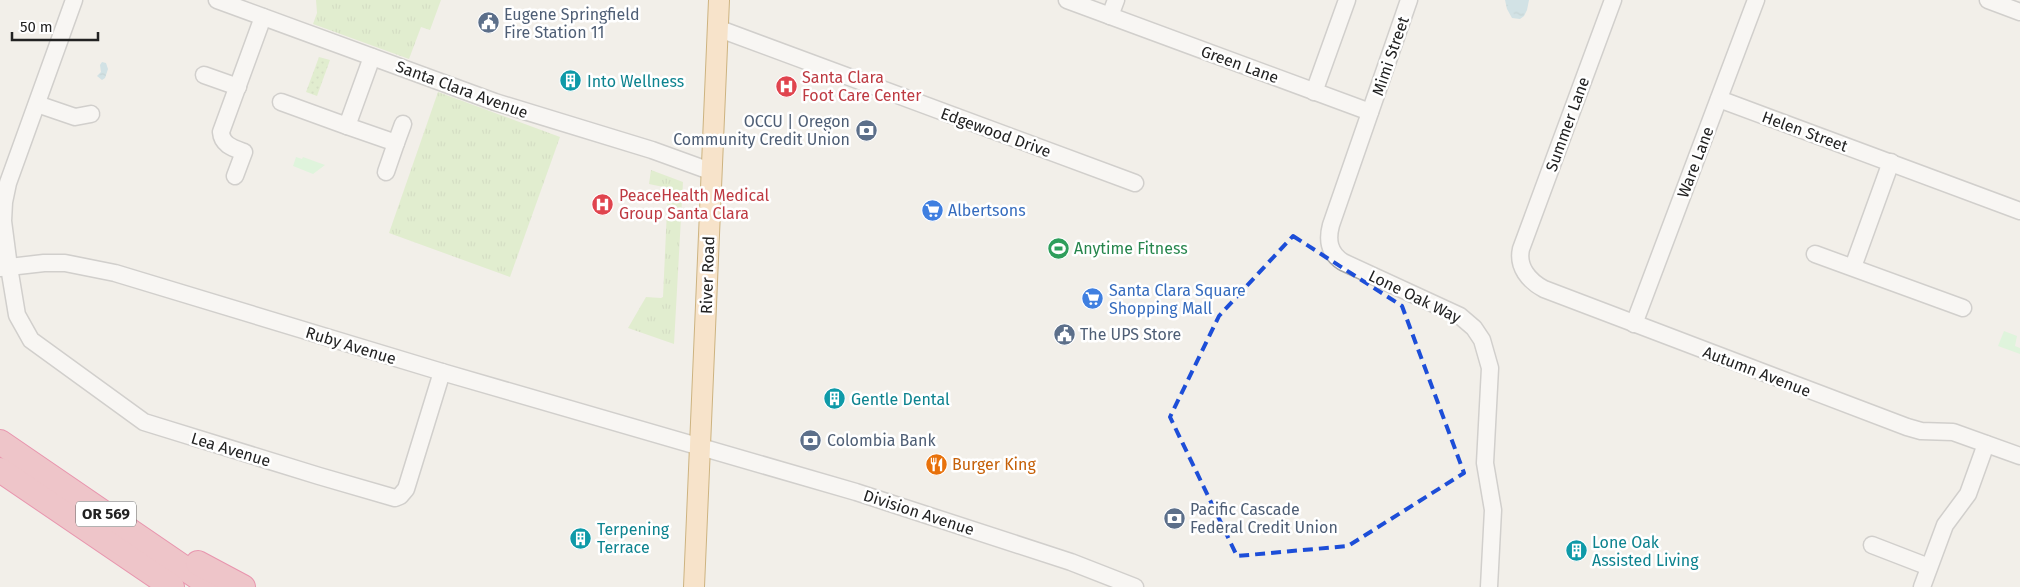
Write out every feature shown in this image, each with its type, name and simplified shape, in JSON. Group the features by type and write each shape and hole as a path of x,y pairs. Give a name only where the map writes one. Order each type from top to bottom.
{"highway":[{"name":"OR 569","path":"0,442 212,587"},
{"name":"OR 569","path":"0,470 172,587"},
{"path":"70,490 242,587"},
{"path":"89,532 157,587"}],"main road":[{"name":"River Road","path":"696,550 710,171 719,0"},
{"path":"694,587 696,550"},
{"path":"696,550 699,587"}],"street":[{"name":"Lea Avenue","path":"74,0 8,183 4,202 5,267 17,315 31,340 138,419 150,425 388,497 400,496 406,489 442,372"},
{"name":"Santa Clara Avenue","path":"217,0 527,112 652,150 710,171"},
{"name":"Green Lane","path":"1067,0 1370,112"},
{"path":"1110,16 1116,0"},
{"path":"1314,92 1347,0"},
{"name":"Mimi Street","path":"1370,112 1409,0"},
{"name":"Summer Lane","path":"1520,249 1613,0"},
{"name":"Ware Lane","path":"1634,324 1756,0"},
{"path":"1988,0 2020,12"},
{"path":"235,176 244,152 228,146 221,134 263,17"},
{"name":"Edgewood Drive","path":"717,28 1135,183"},
{"path":"347,126 372,57"},
{"path":"204,75 238,87"},
{"name":"Helen Street","path":"1719,99 2020,211"},
{"path":"281,102 396,143"},
{"path":"37,104 75,117 92,114"},
{"name":"Lone Oak Way","path":"1370,112 1331,225 1328,236 1329,244 1335,255 1343,262 1460,316 1474,328 1482,340 1490,368 1485,463 1493,510 1489,587"},
{"path":"386,172 403,124"},
{"path":"1853,267 1890,162"},
{"name":"Autumn Avenue","path":"1520,249 1522,268 1531,280 1540,287 1907,427 1921,431 1953,432 2020,456"},
{"path":"1815,254 1964,308"},
{"name":"Ruby Avenue","path":"5,267 65,263 115,273 700,448"},
{"path":"1922,587 1947,520 1968,494 1986,444"},
{"name":"Division Avenue","path":"700,448 856,492 1071,562 1135,587"},
{"path":"1872,546 1929,567"}],"highlighted area":[{"path":"1293,236 1402,306 1464,473 1348,546 1237,556 1170,417 1219,316"}],"green space":[{"path":"316,0 441,0 430,30 421,27 409,59 313,24 317,13"},
{"path":"319,57 330,60 317,96 306,92"},
{"path":"438,92 560,137 510,277 389,233"},
{"path":"296,157 302,159 303,157 325,165 313,174 293,166"},
{"path":"651,170 683,182 674,344 628,328 646,297 663,297 668,188 649,184"},
{"path":"2004,331 2017,336 2015,346 2020,348 2020,354 1998,346"}],"water":[{"path":"1505,0 1529,0 1524,16 1520,19 1512,18"},
{"path":"102,62 106,63 108,69 105,78 102,80 97,76 101,72 100,65"}],"place":[{"name":"Eugene Springfield Fire Station 11","path":"488,23"},
{"name":"Into Wellness","path":"571,81"},
{"name":"Santa Clara Foot Care Center","path":"786,86"},
{"name":"OCCU | Oregon Community Credit Union","path":"866,130"},
{"name":"PeaceHealth Medical Group Santa Clara","path":"603,204"},
{"name":"Albertsons","path":"932,210"},
{"name":"Anytime Fitness","path":"1058,248"},
{"name":"Santa Clara Square Shopping Mall","path":"1093,299"},
{"name":"The UPS Store","path":"1064,334"},
{"name":"Gentle Dental","path":"835,399"},
{"name":"Colombia Bank","path":"811,440"},
{"name":"Burger King","path":"936,464"},
{"name":"Pacific Cascade Federal Credit Union","path":"1174,518"},
{"name":"Terpening Terrace","path":"581,538"},
{"name":"Lone Oak Assisted Living","path":"1576,551"}]}
